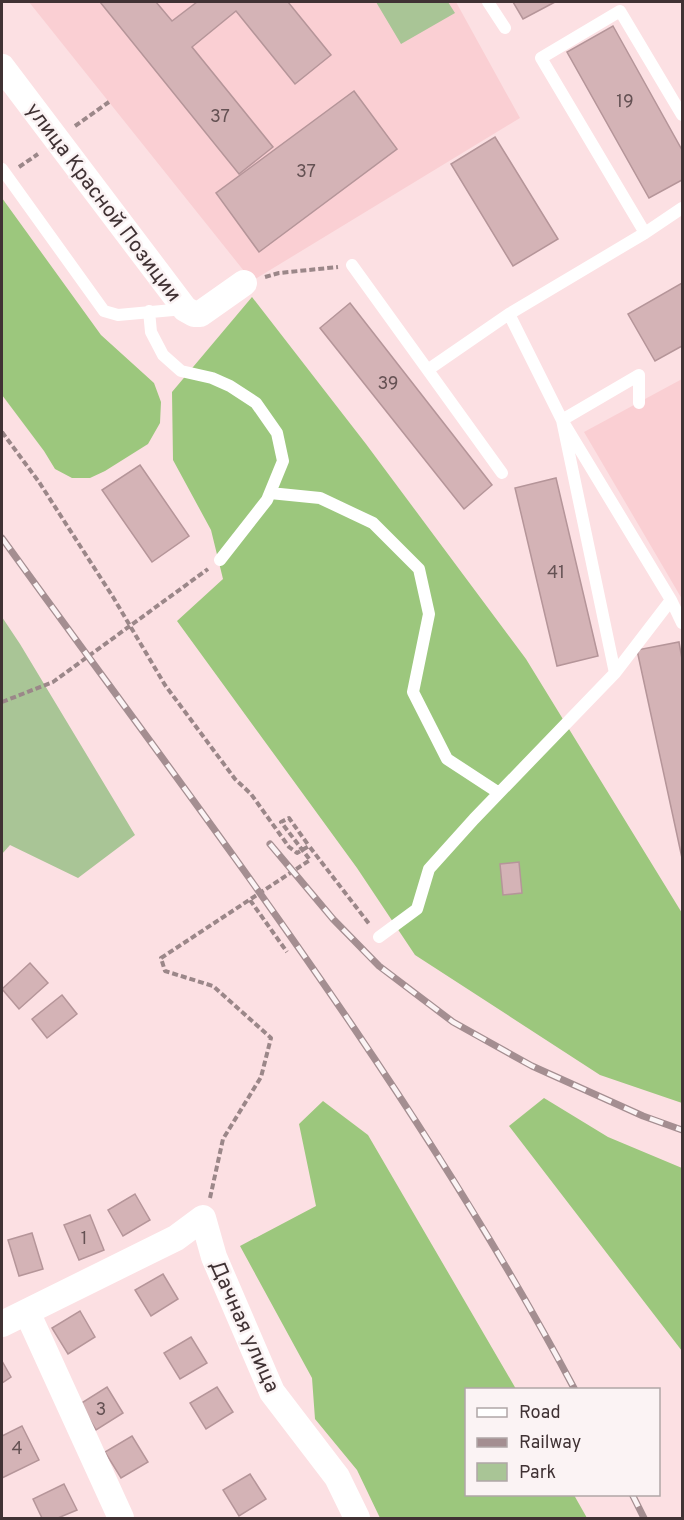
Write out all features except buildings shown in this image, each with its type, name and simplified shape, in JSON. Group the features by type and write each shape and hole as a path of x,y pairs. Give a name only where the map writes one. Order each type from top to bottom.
{"street":[{"name":"улица Красной Позиции","path":"2,67 185,309"},
{"path":"185,309 194,315 200,314 244,283"},
{"path":"2,1324 176,1238 203,1218"},
{"name":"Дачная улица","path":"203,1218 214,1257 272,1392 337,1477 357,1518"},
{"path":"27,1312 122,1518"}],"lane":[{"path":"488,2 505,28"},
{"path":"645,233 541,58 620,6 682,115"},
{"path":"2,169 105,311 118,315 185,309"},
{"path":"429,369 509,314 645,233 682,208"},
{"path":"352,265 502,473"},
{"path":"149,311 151,332 163,355 180,371 212,378 230,386 256,403 277,433 283,461 267,500 220,560"},
{"path":"509,314 562,420 671,600 682,623"},
{"path":"562,420 639,375 639,403"},
{"path":"562,420 615,673"},
{"path":"270,493 320,498 373,523 419,569 429,614 413,692 447,759 499,793"},
{"path":"379,937 417,909 429,869 615,673 671,600"}],"path":[{"path":"244,283 279,273 352,265"},
{"path":"2,432 39,482 165,685 289,847 297,853 309,846"},
{"path":"2,702 54,682 220,560"},
{"path":"203,1218 223,1139 261,1077 271,1038 213,986 165,971 161,958 310,860 281,822 289,818 379,937"},
{"path":"250,900 287,952"}],"shaded area":[{"path":"29,2 456,2 520,118 252,281"},
{"path":"682,379 682,599 584,432"}],"green space":[{"path":"376,2 448,2 455,13 401,44"},
{"path":"2,198 101,335 154,383 161,402 160,423 148,444 90,478 72,478 55,469 2,395"},
{"path":"252,297 366,444 526,659 682,913 682,1103 600,1075 415,955 357,868 177,621 223,579 211,530 173,460 172,392"},
{"path":"2,617 135,835 78,878 10,845 2,854"},
{"path":"544,1098 608,1137 682,1168 682,1351 509,1126"},
{"path":"323,1101 368,1135 515,1388 465,1388 465,1496 575,1496 587,1518 380,1518 357,1470 315,1419 312,1378 240,1246 316,1206 299,1124"}],"railway":[{"path":"2,538 229,849 376,1060 446,1168 574,1388"},
{"path":"270,844 333,919 379,966 453,1022 532,1066 643,1116 682,1130"},
{"path":"633,1496 644,1518"}]}
